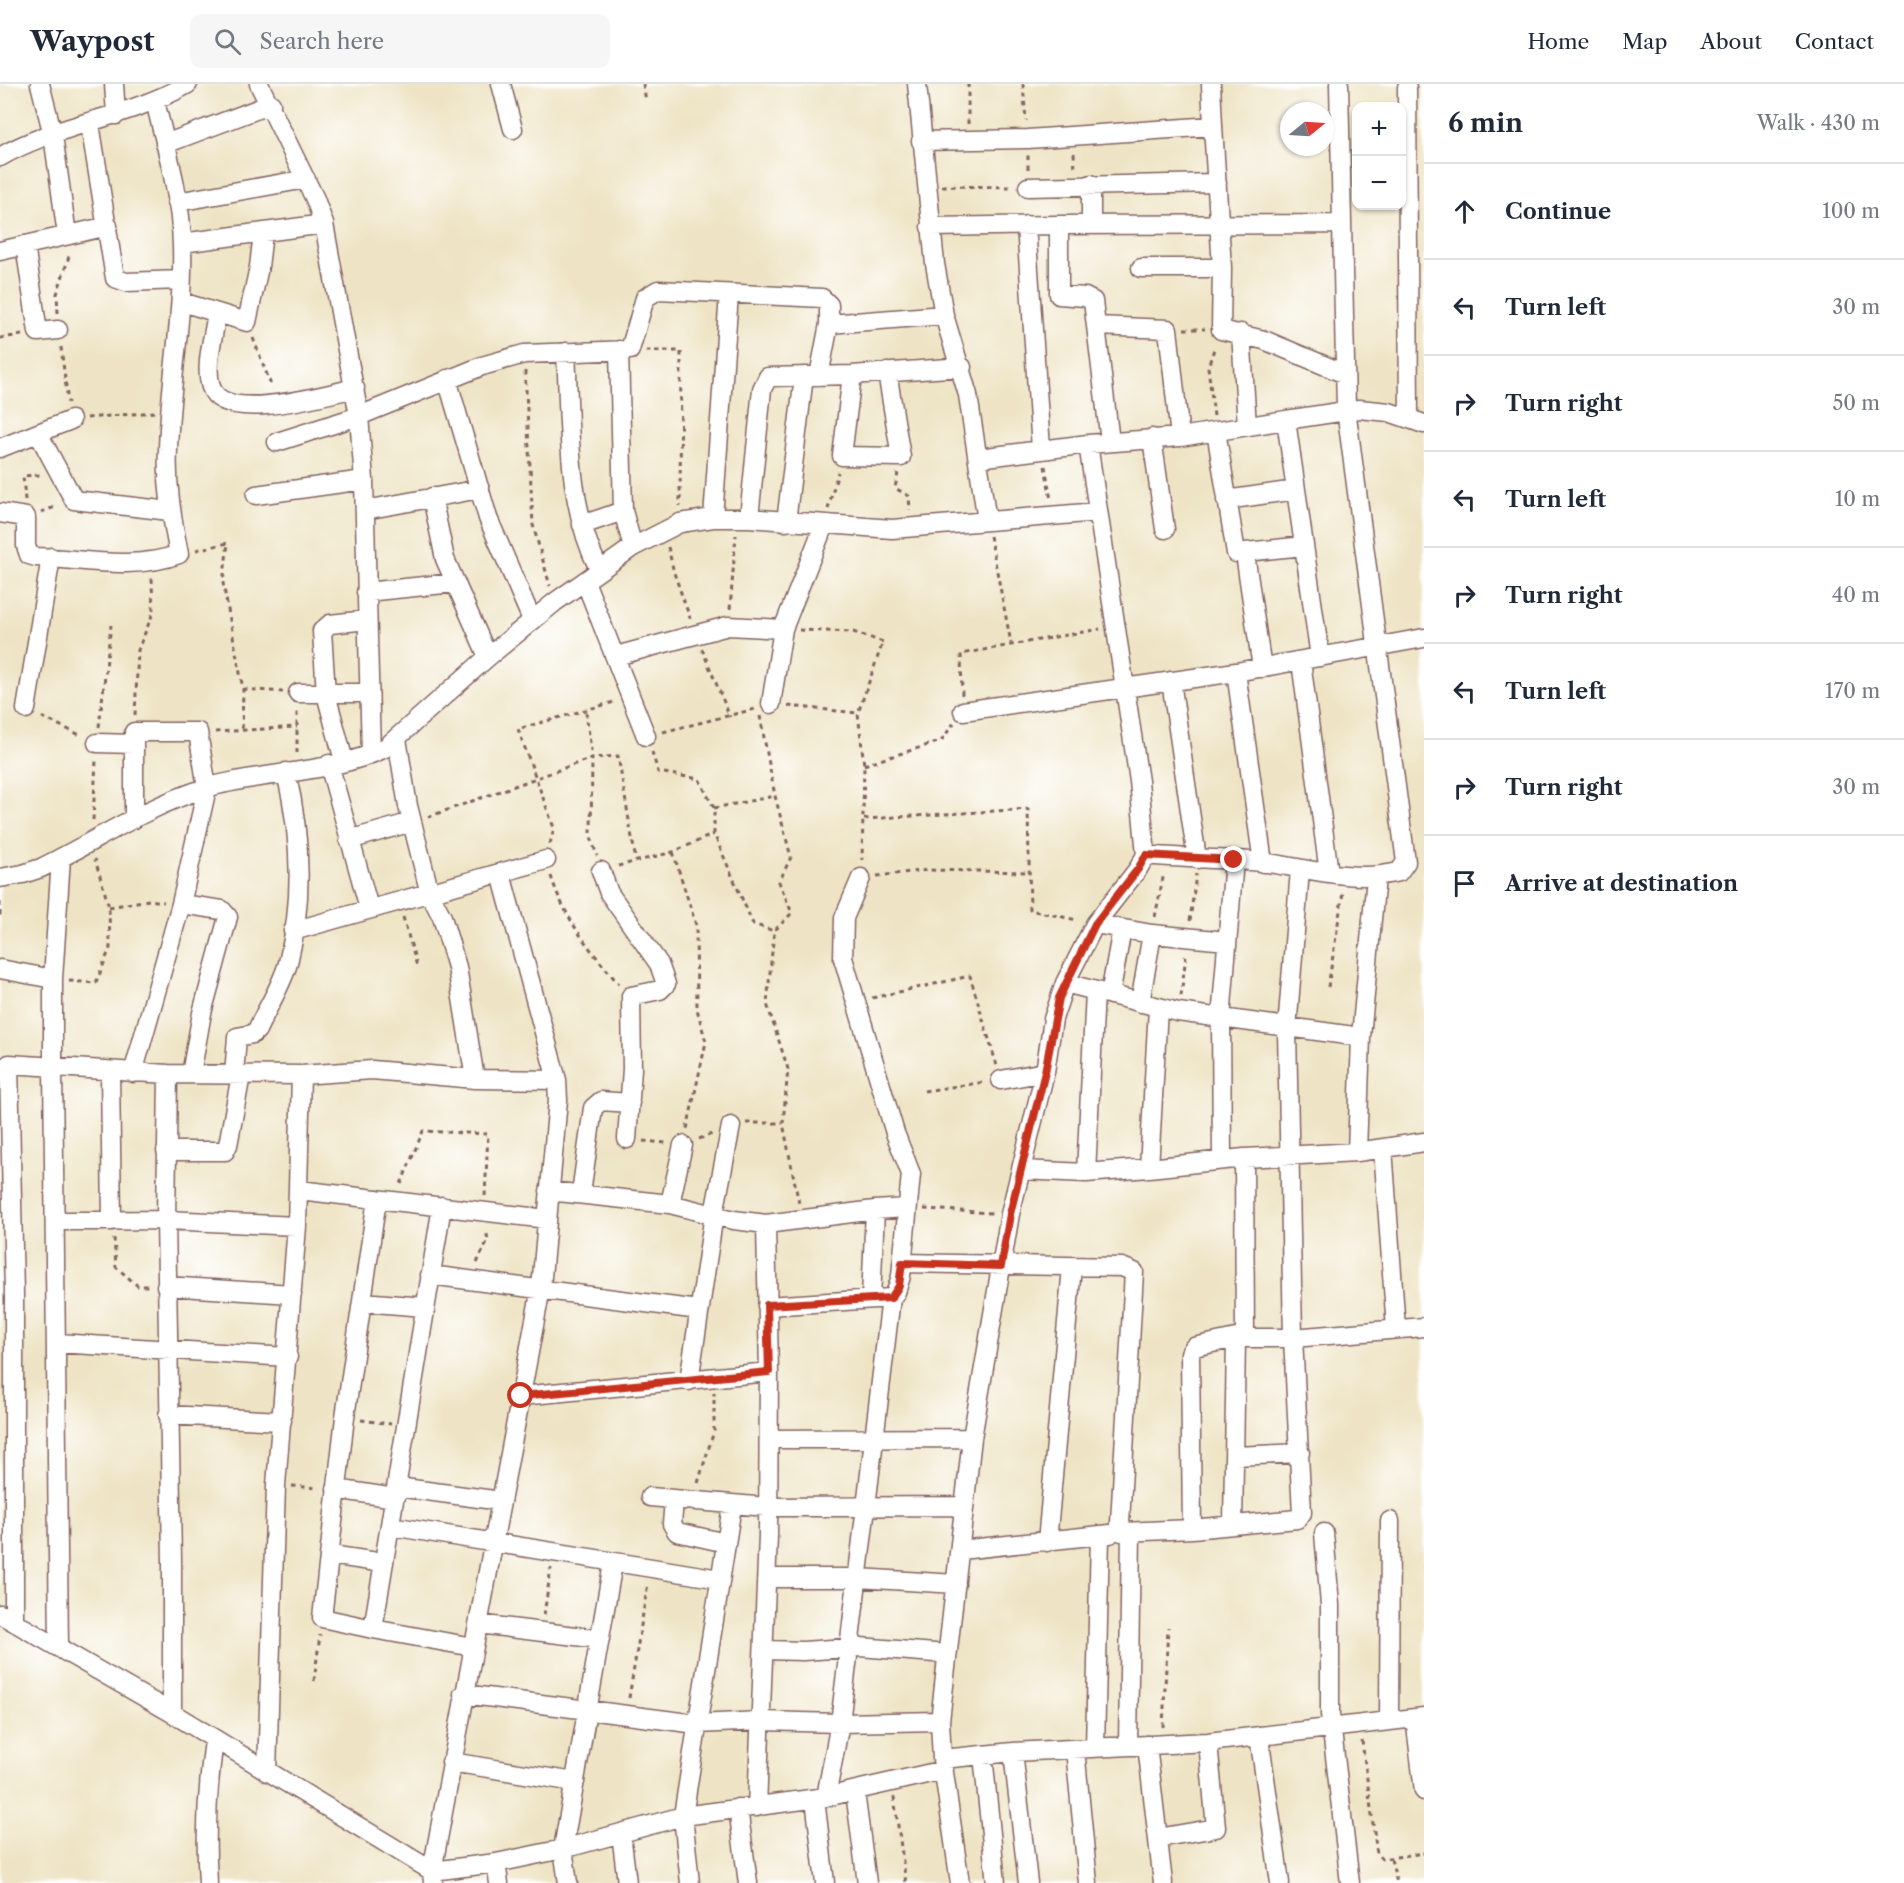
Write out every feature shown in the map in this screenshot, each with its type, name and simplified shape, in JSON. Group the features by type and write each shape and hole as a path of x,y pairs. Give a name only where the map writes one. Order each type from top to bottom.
{"street":[{"path":"40,84 53,135 67,235"},
{"path":"114,84 116,115"},
{"path":"2,149 116,115 155,101 188,84"},
{"path":"259,84 271,104 306,179 324,224 355,388 364,480 371,754"},
{"path":"501,84 513,129"},
{"path":"917,84 925,186 944,315 962,368 979,458 987,521"},
{"path":"1211,84 1222,268 1221,330 1241,333 1345,374"},
{"path":"1146,855 1263,862 1337,875 1376,877 1399,872 1406,862 1346,409 1339,84"},
{"path":"979,458 1088,444 1180,437 1346,409 1374,409 1416,421 1407,87"},
{"path":"0,513 26,517 26,546 29,555 118,562 152,561 179,554 170,511 168,450 182,302 182,243 177,202 155,101"},
{"path":"165,144 271,104"},
{"path":"90,124 114,272 119,281 181,280"},
{"path":"921,141 1028,139 1214,126"},
{"path":"177,202 306,179"},
{"path":"1028,187 1084,184 1217,183"},
{"path":"1084,184 1091,224"},
{"path":"182,243 324,224"},
{"path":"930,226 1342,224"},
{"path":"1026,225 1041,449"},
{"path":"1059,225 1059,296"},
{"path":"0,251 108,226"},
{"path":"182,302 247,322 260,267 263,233"},
{"path":"25,245 38,332 58,330"},
{"path":"1141,268 1222,268"},
{"path":"633,547 624,511 625,350 645,298 650,292 667,289 822,298 829,305 829,324 811,376 786,522"},
{"path":"713,518 729,294"},
{"path":"1031,294 1089,297 1094,305 1110,442"},
{"path":"217,313 209,372 212,390 217,398 225,403 278,404 355,388"},
{"path":"829,324 944,315"},
{"path":"1097,326 1168,329 1180,437"},
{"path":"1241,333 1247,426"},
{"path":"277,442 359,416 447,379 524,354 625,350"},
{"path":"566,352 572,455 592,575 616,656 646,735"},
{"path":"743,518 764,382 772,375 852,375 962,368"},
{"path":"852,375 842,456 901,457 887,372"},
{"path":"447,379 488,518 532,621"},
{"path":"0,448 71,420"},
{"path":"1286,420 1320,657"},
{"path":"1216,431 1236,553 1245,554 1304,546"},
{"path":"38,433 74,500 170,511"},
{"path":"1152,438 1165,529"},
{"path":"960,1883 943,1765 940,1720 972,1438 1010,1214 1045,1072 1053,1019 1065,983 1095,924 1132,878 1146,855 1145,820 1088,444"},
{"path":"256,495 364,480"},
{"path":"364,510 480,489"},
{"path":"1226,500 1296,490"},
{"path":"432,497 439,538 454,583 488,657"},
{"path":"582,525 624,511"},
{"path":"0,878 23,874 61,858 176,798 207,788 371,754 397,739 488,657 555,602 633,547 672,527 713,518 743,518 878,529 1098,512"},
{"path":"771,704 783,629 824,525"},
{"path":"1245,554 1262,668"},
{"path":"26,709 51,557"},
{"path":"366,592 454,583"},
{"path":"367,620 330,624 324,627 322,636 326,694 349,840 369,908"},
{"path":"616,656 728,626 783,629"},
{"path":"963,711 1262,668 1424,638"},
{"path":"1301,661 1337,875"},
{"path":"1236,672 1263,862"},
{"path":"1171,681 1197,859"},
{"path":"298,693 369,693"},
{"path":"97,743 198,732 207,788 181,904 133,1073"},
{"path":"134,738 134,819"},
{"path":"397,739 412,822 430,894 442,917 454,958 475,1079"},
{"path":"166,1151 225,1151 228,1145 238,1075 237,1037 253,1034 257,1030 288,964 300,855 292,771"},
{"path":"349,840 412,822"},
{"path":"59,1648 56,1221 52,1067 53,979 61,858"},
{"path":"293,931 546,860"},
{"path":"1222,1159 1221,1019 1234,860"},
{"path":"960,1550 1126,1532 1300,1518 1302,1513 1300,1453 1293,1338 1287,1156 1287,1029 1300,870"},
{"path":"601,871 617,906 659,964 665,978 664,988 631,996 632,1069 627,1139"},
{"path":"432,1877 463,1694 495,1541 541,1288 558,1100 557,1080 501,874"},
{"path":"1357,1152 1361,1037 1376,877"},
{"path":"825,1883 821,1798 840,1723 847,1648 858,1578 891,1298 899,1286 902,1263 910,1166 894,1133 843,958 844,918 861,878"},
{"path":"181,904 222,910 228,917 202,1013 191,1074"},
{"path":"1095,924 1152,934 1227,941"},
{"path":"1086,1173 1103,994 1122,929"},
{"path":"1140,1003 1152,934"},
{"path":"0,969 53,979"},
{"path":"1065,983 1158,1008 1287,1029 1361,1037"},
{"path":"1149,1168 1158,1008"},
{"path":"557,1080 475,1079 372,1070 238,1075 133,1073 4,1064 7,1618 172,1713 432,1877 563,1848 683,1816 855,1792 892,1784 943,1765 983,1755 1013,1752 1208,1742 1420,1717 1424,1791"},
{"path":"110,1071 112,1221"},
{"path":"1001,1080 1045,1072"},
{"path":"168,1074 165,1220 172,1583 172,1713"},
{"path":"267,1772 276,1485 297,1226 301,1074"},
{"path":"581,1193 593,1108 601,1101 630,1103"},
{"path":"689,1381 714,1214 731,1126"},
{"path":"1021,1170 1086,1173 1222,1159 1357,1152 1424,1142"},
{"path":"670,1204 683,1145"},
{"path":"1383,1148 1396,1329"},
{"path":"1233,1524 1241,1338 1244,1158"},
{"path":"299,1190 547,1219"},
{"path":"549,1191 670,1204 766,1224 908,1208"},
{"path":"385,1200 362,1302 345,1417 322,1618 473,1647"},
{"path":"373,1629 442,1206"},
{"path":"871,1299 875,1210"},
{"path":"56,1221 165,1220 297,1226"},
{"path":"758,1807 767,1578 769,1439 766,1224"},
{"path":"902,1263 1122,1266 1134,1272 1126,1532 1128,1746"},
{"path":"1047,1542 1072,1267"},
{"path":"430,1275 470,1278 699,1310"},
{"path":"166,1286 292,1294"},
{"path":"767,1305 891,1298"},
{"path":"362,1302 425,1307"},
{"path":"1192,1528 1190,1353 1200,1344 1241,1338 1293,1338 1424,1327"},
{"path":"57,1343 288,1357"},
{"path":"521,1396 769,1372"},
{"path":"168,1415 282,1421"},
{"path":"769,1439 972,1438"},
{"path":"1235,1456 1300,1453"},
{"path":"336,1489 501,1501"},
{"path":"650,1497 732,1506 963,1506"},
{"path":"674,1500 672,1524 677,1532 726,1542"},
{"path":"690,1883 683,1816 732,1506"},
{"path":"1389,1720 1390,1521"},
{"path":"391,1526 720,1579"},
{"path":"1324,1533 1330,1605 1332,1729 1350,1883"},
{"path":"1095,1747 1100,1536"},
{"path":"330,1555 384,1563"},
{"path":"568,1883 563,1848 613,1563"},
{"path":"767,1578 858,1578 956,1584"},
{"path":"478,1624 600,1639"},
{"path":"764,1650 803,1651 869,1647 947,1654"},
{"path":"463,1694 698,1724 761,1720 840,1723 940,1720"},
{"path":"1259,1736 1280,1883"},
{"path":"208,1883 207,1794 214,1741"},
{"path":"1158,1838 1216,1828 1208,1742"},
{"path":"1155,1745 1158,1838 1163,1883"},
{"path":"1075,1749 1088,1883"},
{"path":"1013,1752 1028,1883"},
{"path":"983,1755 996,1883"},
{"path":"451,1762 575,1782"},
{"path":"855,1792 867,1883"},
{"path":"738,1809 748,1883"},
{"path":"621,1833 627,1883"},
{"path":"496,1863 499,1883"}],"path":[{"path":"643,84 646,101"},
{"path":"968,84 968,141"},
{"path":"925,186 1028,187 1028,139 1023,84"},
{"path":"1073,136 1084,184"},
{"path":"57,294 70,255 67,235"},
{"path":"247,322 278,404"},
{"path":"1168,329 1221,330 1208,367 1216,431"},
{"path":"58,330 71,420 172,411"},
{"path":"0,338 38,332"},
{"path":"625,350 681,351 672,527 674,573 730,717"},
{"path":"524,354 533,525 555,602"},
{"path":"1041,449 1054,516"},
{"path":"824,525 842,456"},
{"path":"901,457 895,488 909,496 911,527"},
{"path":"59,475 23,476 26,517 74,500"},
{"path":"728,626 743,518"},
{"path":"987,521 1011,643"},
{"path":"179,554 228,543 223,584 243,689 242,731"},
{"path":"134,738 138,650 153,613 152,561"},
{"path":"53,979 96,983 110,948 109,907 92,841 97,743 111,624"},
{"path":"864,765 941,741 963,711 961,654 1011,643 1114,627"},
{"path":"783,629 853,632 883,642 858,713 864,765 861,878 928,870 1028,872"},
{"path":"243,689 298,693"},
{"path":"631,996 589,949 557,896 546,860 554,828 534,780 518,729 586,712 632,696"},
{"path":"771,704 858,713"},
{"path":"774,931 753,924 714,834 714,808 699,779 658,772 646,735 730,717 759,708 775,796 791,857 779,882 792,913 774,931 767,1004 788,1069 783,1123 802,1219"},
{"path":"26,709 97,743"},
{"path":"586,712 592,758 591,837 601,871"},
{"path":"198,732 297,728 292,771"},
{"path":"412,822 592,758 618,756 636,861 674,852 714,834"},
{"path":"714,808 775,796"},
{"path":"864,819 1028,809 1030,910 1095,924"},
{"path":"674,852 696,925 696,1009 706,1042 683,1145"},
{"path":"1152,934 1167,857"},
{"path":"1328,987 1337,875"},
{"path":"109,907 149,900 181,904"},
{"path":"398,901 417,966"},
{"path":"0,902 0,920"},
{"path":"855,1002 970,976 1001,1080 924,1091"},
{"path":"627,1139 683,1145 735,1123 783,1123"},
{"path":"385,1200 423,1131 488,1134 484,1212 488,1240 470,1278"},
{"path":"908,1208 1010,1214"},
{"path":"112,1221 116,1267 138,1286 166,1286"},
{"path":"693,1502 714,1431 715,1379"},
{"path":"345,1417 406,1426"},
{"path":"276,1485 336,1489"},
{"path":"541,1631 554,1551"},
{"path":"627,1716 650,1569"},
{"path":"314,1681 322,1618"},
{"path":"1155,1745 1168,1627"},
{"path":"1360,1724 1377,1854 1382,1858 1391,1858 1424,1853"},
{"path":"892,1784 906,1883"},
{"path":"1391,1858 1397,1883"}],"route":[{"path":"521,1396 769,1372 767,1305 891,1298 899,1286 902,1263 1001,1266 1010,1214 1045,1072 1053,1019 1065,983 1095,924 1120,894 1146,855 1234,860"}]}
